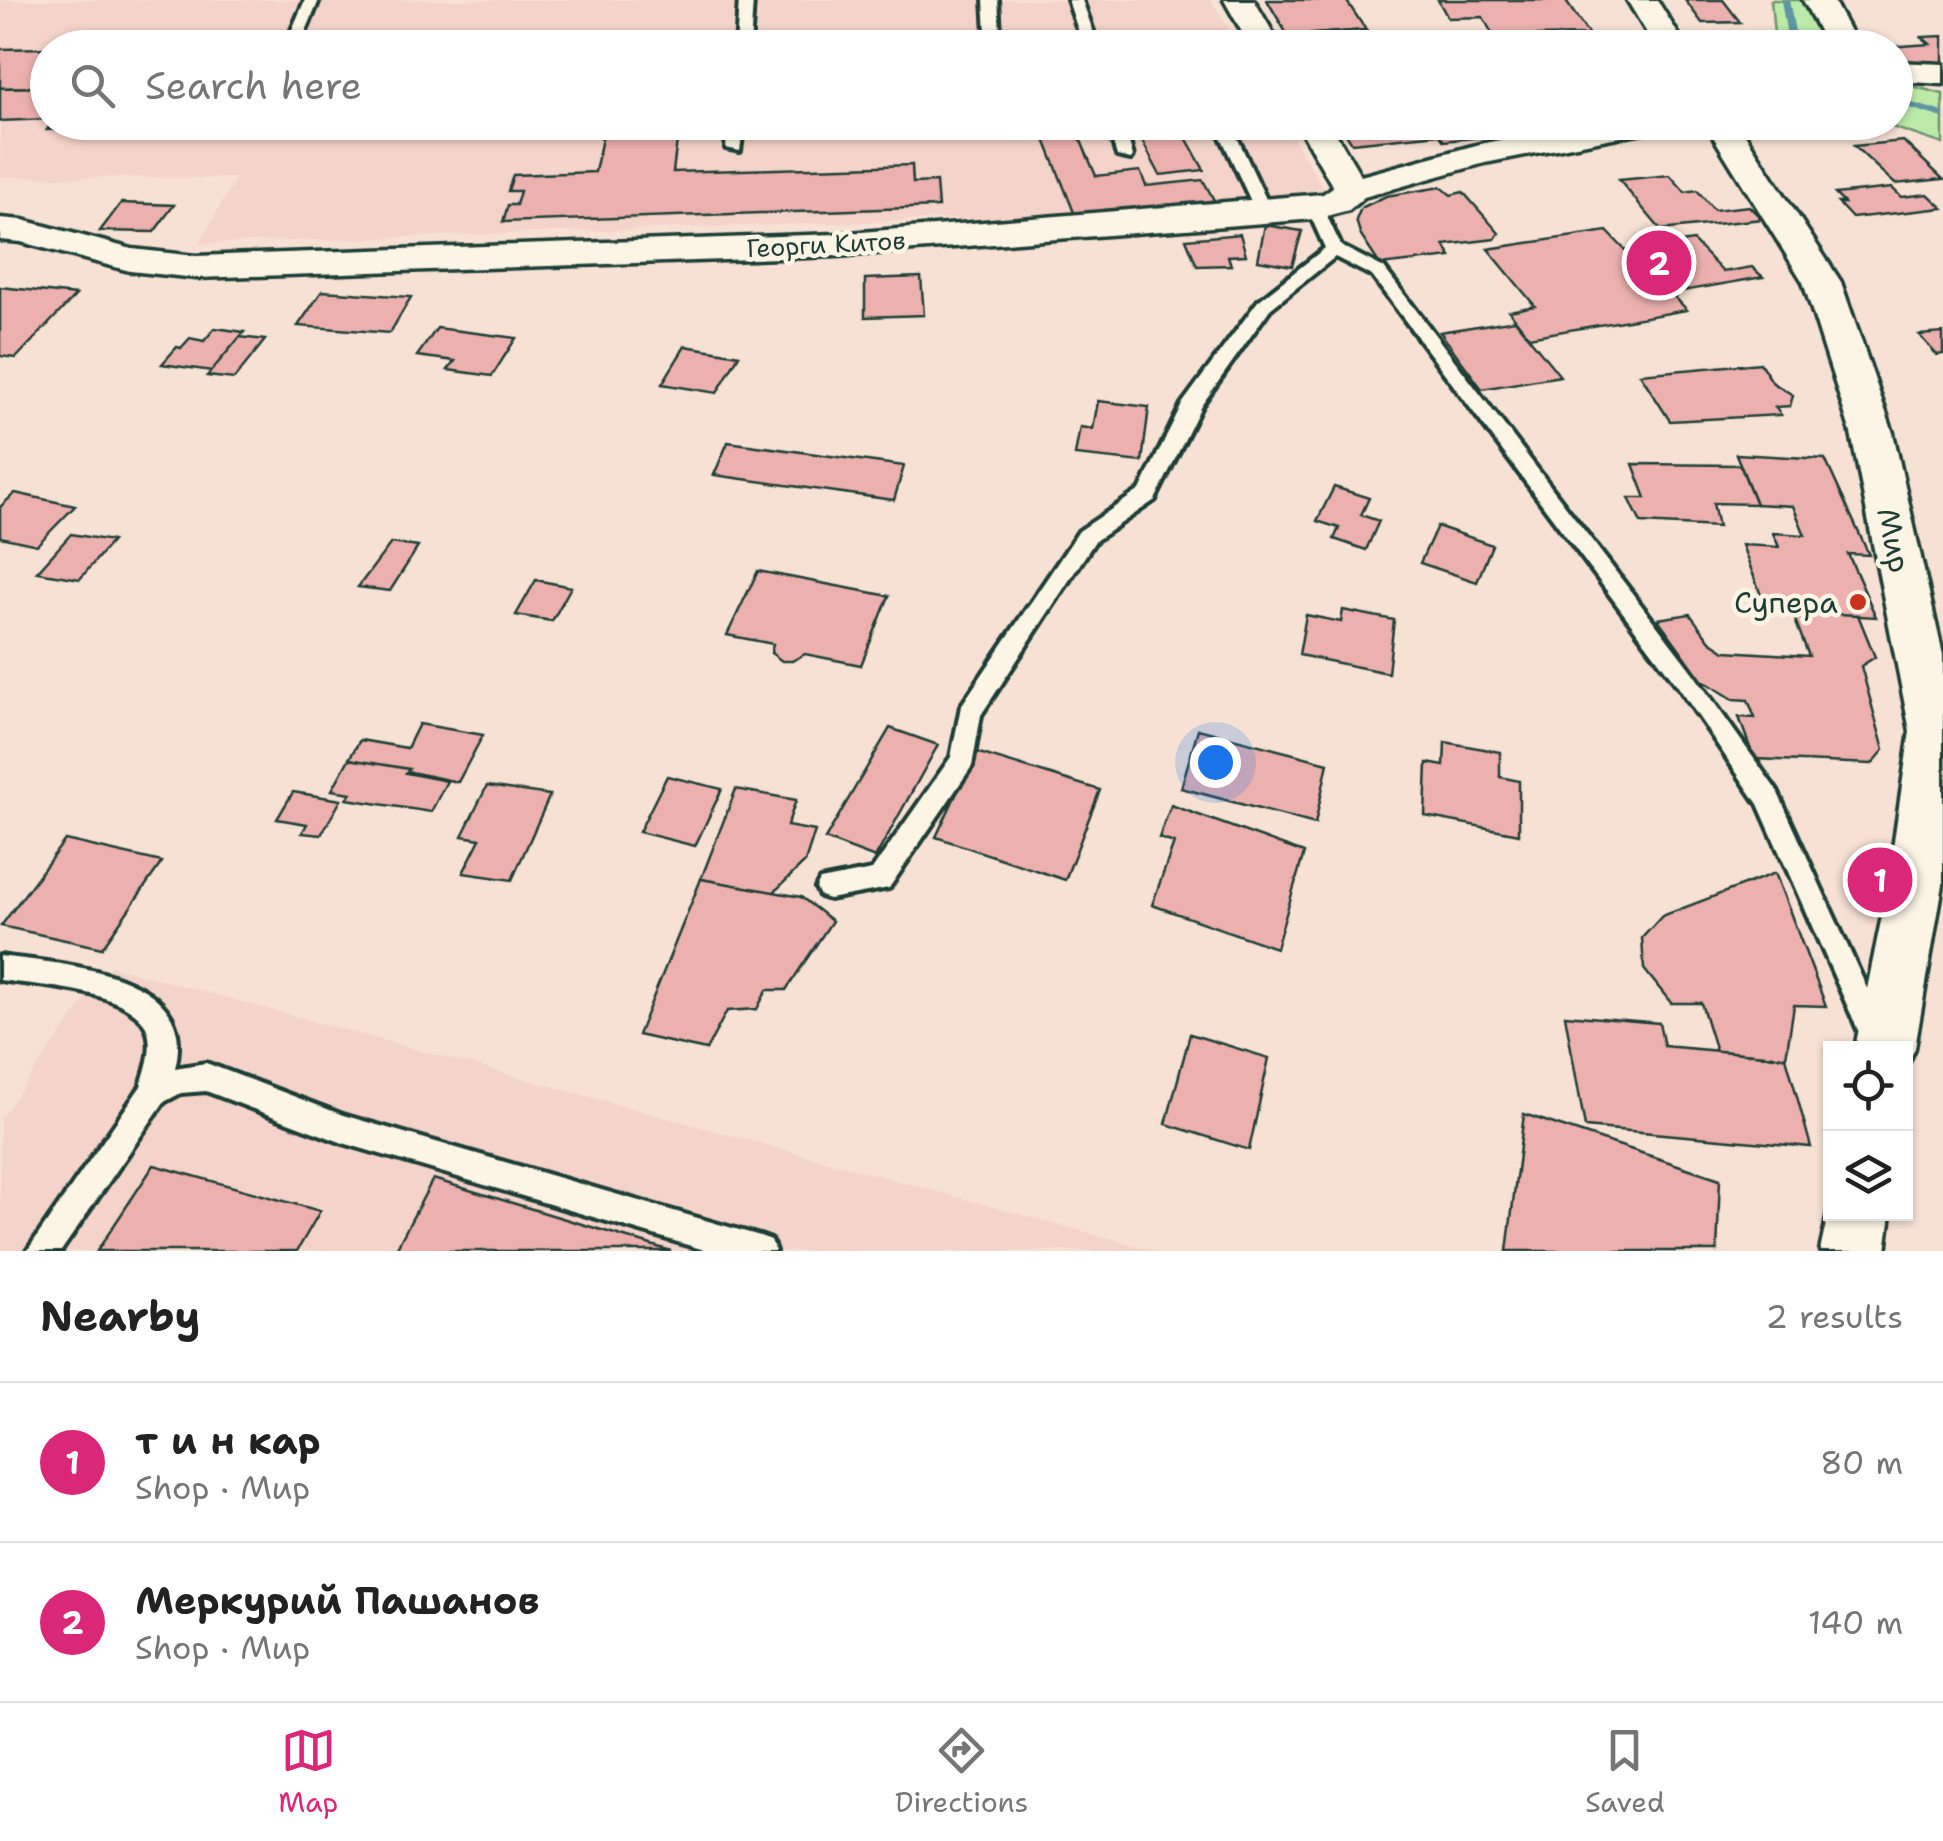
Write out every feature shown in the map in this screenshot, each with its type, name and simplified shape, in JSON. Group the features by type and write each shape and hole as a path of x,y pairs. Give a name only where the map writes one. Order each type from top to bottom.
{"street":[{"path":"1239,0 1256,30"},
{"path":"1642,0 1661,30"},
{"path":"1818,0 1834,30"},
{"path":"1913,73 1943,74"},
{"path":"1323,140 1352,190"},
{"name":"Георги Китов","path":"0,229 79,244 130,260 196,267 837,245 1315,208 1336,202 1352,190 1480,154 1551,140"},
{"name":"Мир","path":"1731,140 1822,282 1872,433 1939,732 1914,896 1884,1041"},
{"path":"1854,1251 1858,1221"}],"lane":[{"path":"299,30 312,0"},
{"path":"744,30 746,0"},
{"path":"990,0 992,30"},
{"path":"1074,0 1085,30"},
{"path":"734,148 735,140"},
{"path":"1120,140 1125,156"},
{"path":"1230,140 1264,212"},
{"path":"1315,208 1334,249 1378,272 1685,679 1768,798 1880,1041"},
{"path":"829,888 880,880 963,758 969,713 1087,536 1148,495 1192,404 1264,306 1334,249"},
{"path":"0,968 126,991 157,1014 168,1044 154,1092 42,1251"},
{"path":"154,1092 179,1080 206,1076 343,1128 760,1251"}],"shaded area":[{"path":"0,0 1211,0 1230,30 30,30 30,140 1294,140 1326,192 1075,215 199,244 236,178 0,177"},
{"path":"110,966 1155,1251 0,1251 0,1119"}],"green space":[{"path":"1771,0 1804,0 1817,30 1774,30"},
{"path":"1913,86 1943,94 1943,144 1913,134"}],"building":[{"path":"1267,0 1346,0 1366,30 1284,30"},
{"path":"1438,0 1565,0 1586,30 1490,30 1483,17 1448,18"},
{"path":"1685,0 1723,0 1740,22 1702,23"},
{"path":"1943,36 1943,62 1913,66 1913,45 1930,44 1922,37"},
{"path":"30,48 30,87 0,88 0,49"},
{"path":"30,87 30,120 0,121 0,88"},
{"path":"602,140 677,140 673,172 912,165 913,183 936,182 938,207 503,222 508,205 516,205 520,191 508,191 513,175 595,172"},
{"path":"1045,140 1081,140 1096,176 1140,171 1146,186 1203,180 1215,202 1075,215"},
{"path":"1142,140 1187,140 1204,170 1160,175"},
{"path":"1903,141 1943,179 1895,184 1854,146"},
{"path":"1670,175 1685,192 1697,190 1714,210 1749,206 1762,219 1661,230 1619,180"},
{"path":"1441,187 1451,195 1463,192 1499,233 1495,239 1444,245 1451,257 1380,265 1361,236 1356,220 1361,208 1386,196"},
{"path":"1892,188 1901,197 1928,194 1943,208 1852,218 1835,194"},
{"path":"121,203 174,205 154,232 100,231"},
{"path":"1265,225 1302,231 1292,266 1258,260"},
{"path":"1607,231 1626,251 1693,241 1723,272 1752,267 1763,277 1671,293 1687,310 1529,337 1509,311 1535,306 1488,249"},
{"path":"1240,234 1246,255 1228,256 1231,265 1197,266 1186,239"},
{"path":"921,277 924,315 865,317 865,279"},
{"path":"0,287 76,295 16,358 0,356"},
{"path":"322,291 411,297 390,333 298,326"},
{"path":"1515,320 1560,376 1482,389 1440,332"},
{"path":"215,328 244,332 212,371 162,364 190,338 204,341"},
{"path":"437,328 516,338 492,376 448,370 455,361 417,356"},
{"path":"1943,333 1943,354 1937,355 1919,335"},
{"path":"240,337 265,340 234,379 207,376"},
{"path":"685,346 739,355 717,393 662,384"},
{"path":"1760,363 1773,383 1793,395 1790,406 1775,407 1781,415 1670,421 1640,374"},
{"path":"1098,401 1149,407 1142,462 1075,455 1080,427 1093,429"},
{"path":"728,442 904,466 894,500 714,475"},
{"path":"1736,454 1825,459 1869,555 1848,554 1876,617 1767,611 1742,545 1779,547 1773,533 1805,535 1793,506 1756,504"},
{"path":"1633,464 1740,465 1756,504 1713,503 1718,527 1641,523 1629,498 1646,498"},
{"path":"1334,487 1369,498 1361,515 1379,521 1366,550 1334,539 1339,528 1317,521"},
{"path":"15,493 75,506 37,545 0,537 0,507"},
{"path":"1437,526 1492,545 1477,582 1420,563"},
{"path":"71,534 112,541 80,579 37,572"},
{"path":"391,543 418,547 390,591 358,587"},
{"path":"758,571 889,596 861,665 805,654 782,661 771,653 773,644 727,635"},
{"path":"536,580 571,587 552,621 516,615"},
{"path":"1343,610 1394,620 1388,673 1299,655 1306,615 1341,622"},
{"path":"1792,612 1858,615 1875,657 1861,666 1884,750 1872,764 1754,759 1739,717 1755,718 1748,700 1733,699 1702,680 1658,619 1690,614 1710,641 1725,651 1809,656"},
{"path":"419,724 483,735 458,782 349,759 360,740 407,748"},
{"path":"890,728 938,745 875,858 825,839"},
{"path":"1198,729 1328,763 1315,824 1181,788"},
{"path":"1445,742 1500,752 1500,777 1519,781 1519,834 1425,816 1427,763 1444,766"},
{"path":"976,752 1100,790 1065,880 936,837"},
{"path":"349,759 409,769 406,773 447,781 431,812 347,799 351,793 332,790"},
{"path":"667,776 722,789 695,846 639,832"},
{"path":"487,786 550,795 512,880 463,873 480,839 462,836"},
{"path":"736,789 796,800 787,826 815,831 805,862 773,893 701,879"},
{"path":"293,792 341,800 321,835 302,833 307,824 277,819"},
{"path":"1171,805 1304,853 1276,948 1152,905 1174,843 1159,838"},
{"path":"65,840 162,862 102,948 1,926"},
{"path":"1775,873 1826,1006 1794,1005 1786,1057 1716,1051 1701,1003 1671,1003 1644,969 1642,938 1662,916"},
{"path":"701,879 801,897 832,921 786,990 767,990 757,1009 727,1011 706,1050 638,1035"},
{"path":"1565,1015 1659,1023 1664,1046 1786,1057 1811,1147 1585,1127"},
{"path":"1190,1034 1269,1058 1249,1150 1166,1124"},
{"path":"1524,1114 1720,1179 1717,1251 1507,1251"},
{"path":"154,1165 320,1211 297,1251 97,1251"},
{"path":"433,1179 671,1251 395,1251"}],"waterway":[{"path":"1785,0 1791,30"},
{"path":"1913,106 1943,115"}],"place":[{"name":"Меркурий Пашанов","path":"1659,263"},
{"name":"Супера","path":"1858,602"},
{"name":"т и н кар","path":"1880,880"}]}
